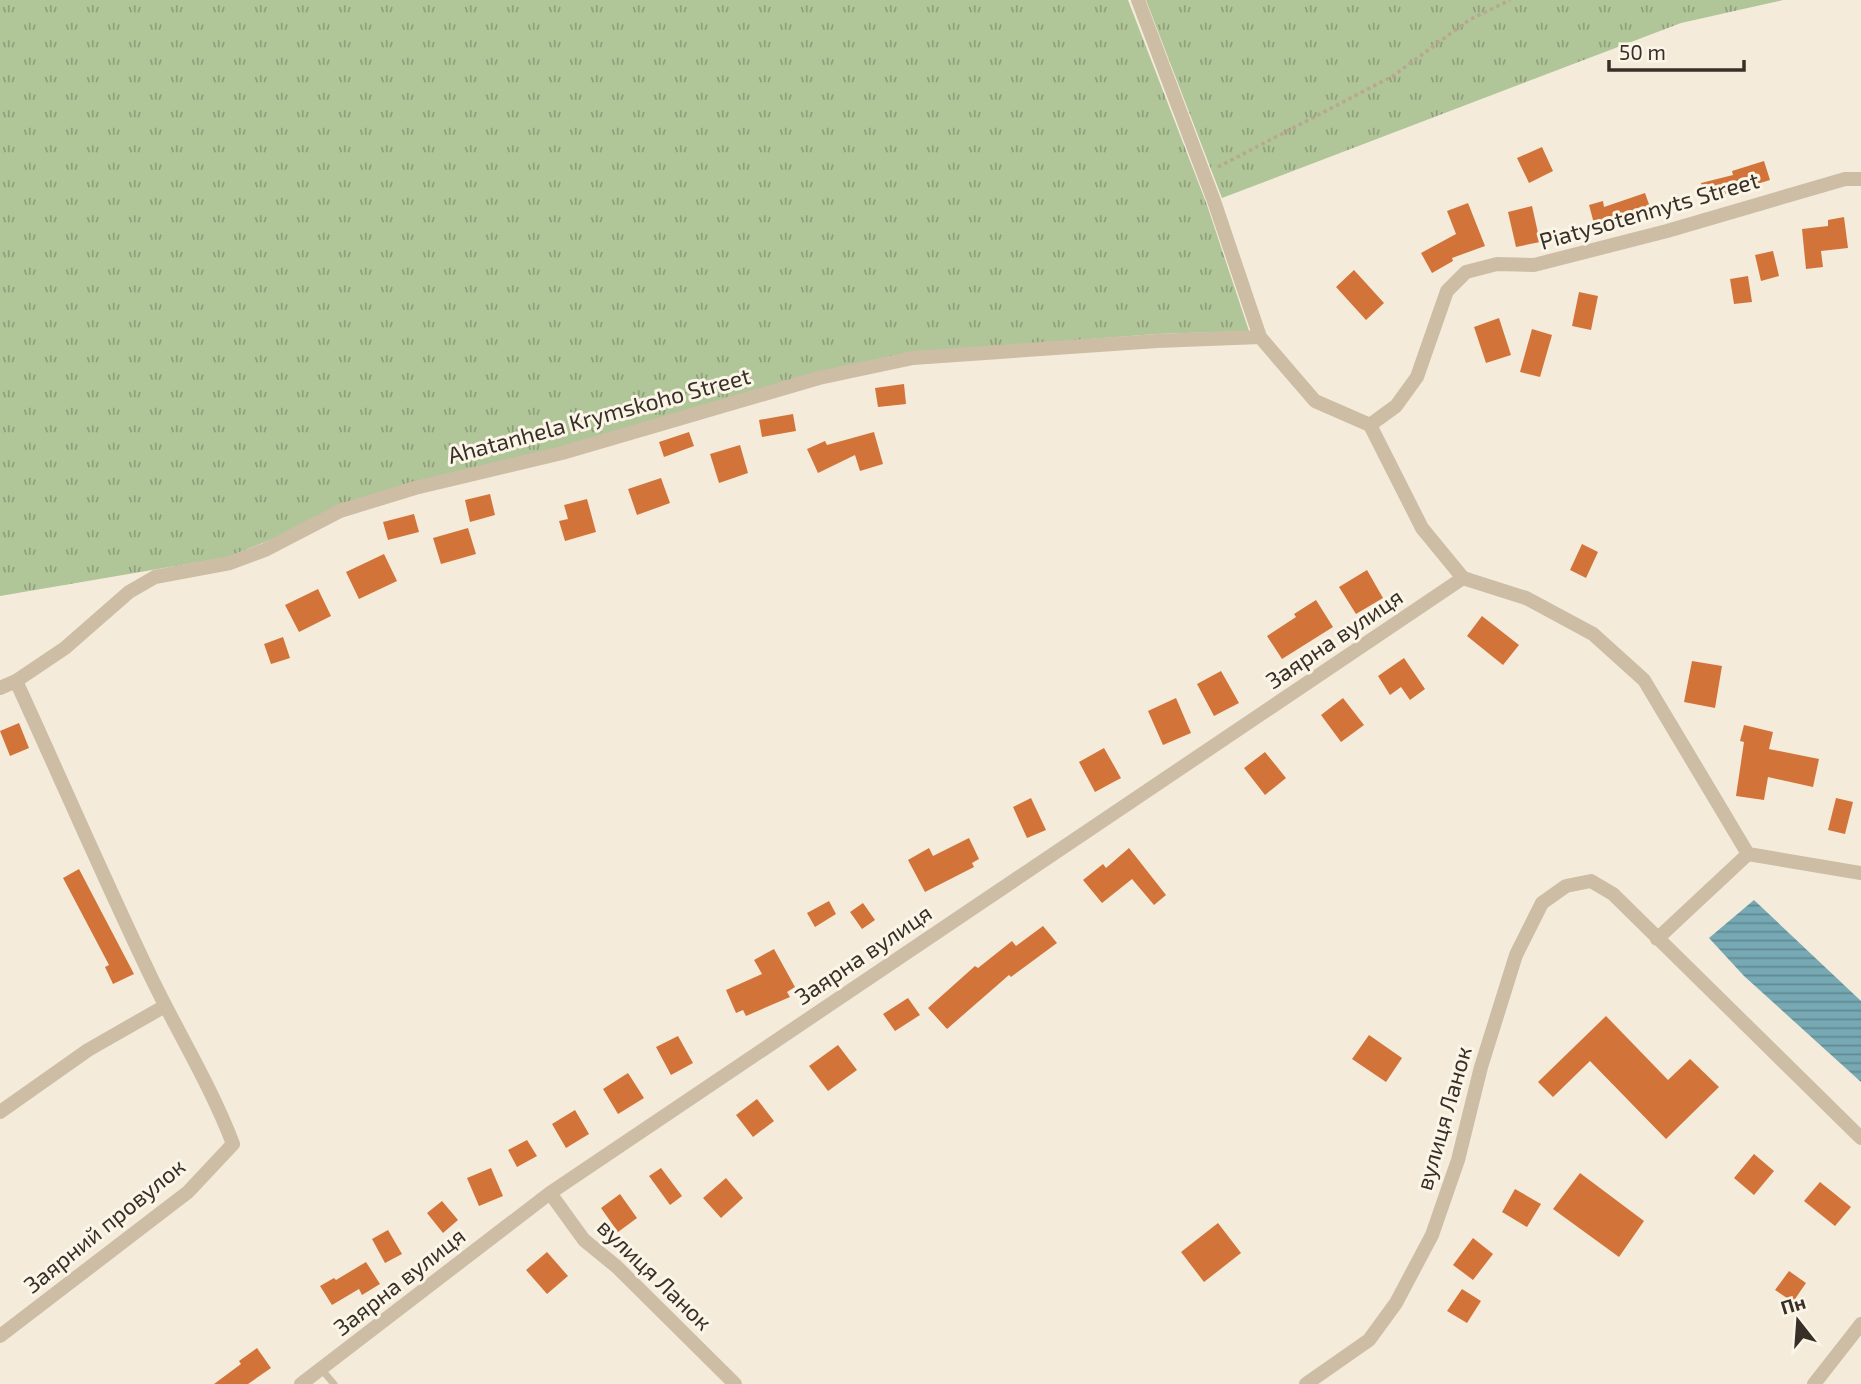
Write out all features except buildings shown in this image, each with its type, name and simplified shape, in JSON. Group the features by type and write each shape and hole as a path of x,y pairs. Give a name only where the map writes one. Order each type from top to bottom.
{"street":[{"path":"1138,0 1204,174 1260,337 1315,401 1370,425 1422,528 1463,578 1526,598 1593,634 1644,680 1748,854 1861,873"},
{"name":"Piatysotennyts Street","path":"1370,425 1396,405 1417,377 1447,291 1465,272 1497,264 1534,265 1667,231 1844,179 1861,179"},
{"name":"Ahatanhela Krymskoho Street","path":"0,688 16,681 65,648 129,592 155,577 230,563 264,550 341,511 415,488 562,453 819,378 913,358 1157,341 1260,337"},
{"name":"Заярна вулиця","path":"301,1384 550,1193 1463,578"},
{"path":"0,1112 88,1050 165,1006 16,681"},
{"path":"1748,854 1657,939 1861,1138"},
{"name":"вулиця Ланок","path":"1306,1384 1369,1340 1396,1303 1432,1235 1458,1160 1481,1067 1516,955 1542,903 1566,886 1591,881 1613,894 1657,939"},
{"name":"Заярний провулок","path":"0,1336 188,1192 233,1144 221,1113 165,1006"},
{"name":"вулиця Ланок","path":"550,1193 584,1240 617,1267 735,1384"},
{"path":"1814,1384 1861,1324"}],"lane":[{"path":"322,1370 334,1384"}],"path":[{"path":"1204,174 1393,76 1469,20 1510,0"}],"green space":[{"path":"0,0 1128,0 1207,205 1249,331 1156,334 911,353 560,447 413,482 228,557 0,596"},
{"path":"1146,0 1783,0 1681,23 1222,198"}],"water":[{"path":"1754,900 1861,1001 1861,1082 1744,976 1709,938"}]}
